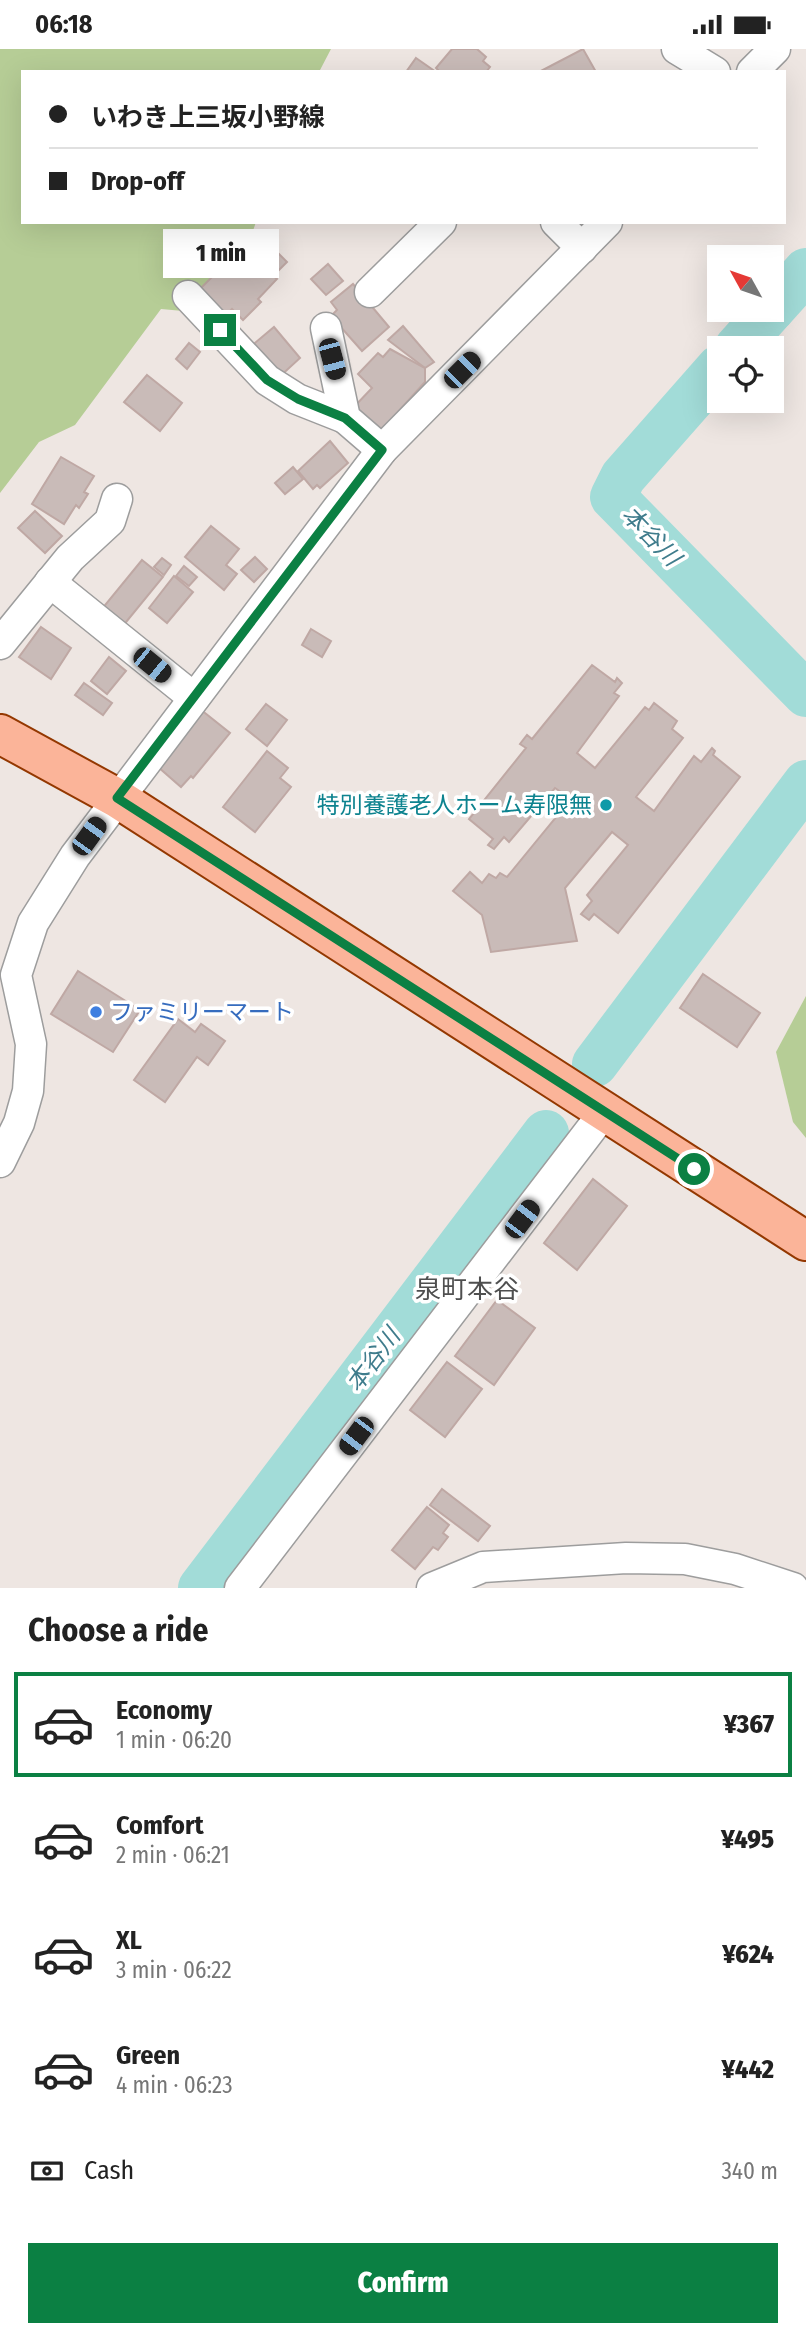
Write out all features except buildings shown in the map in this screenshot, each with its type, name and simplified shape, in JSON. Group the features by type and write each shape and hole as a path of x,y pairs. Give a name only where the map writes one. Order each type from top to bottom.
{"main road":[{"path":"0,734 117,798 806,1241"}],"street":[{"path":"677,49 712,70"},
{"path":"754,70 775,49"},
{"path":"370,292 439,224"},
{"path":"558,224 582,248"},
{"path":"0,1162 19,1123 28,1091 31,1044 8,971 33,923 75,856 382,450 605,224"},
{"path":"188,296 267,380 298,399 345,418 382,450"},
{"path":"326,328 345,418"},
{"path":"0,644 70,558 110,521 117,499"},
{"path":"50,582 194,698"},
{"path":"240,1588 604,1111"},
{"path":"432,1588 483,1567 626,1558 685,1559 735,1569 793,1588"}],"green space":[{"path":"0,49 331,49 320,70 21,70 21,224 255,224 244,257 229,285 183,311 161,309 75,425 39,442 0,493"},
{"path":"806,996 806,1138 793,1122 776,1052"}],"waterway":[{"name":"本谷川","path":"784,296 806,271"},
{"name":"本谷川","path":"748,336 760,322"},
{"name":"本谷川","path":"707,382 623,477 613,497 806,694"},
{"name":"本谷川","path":"595,1064 806,783"},
{"name":"本谷川","path":"201,1588 546,1133"}],"place":[{"name":"特別養護老人ホーム寿限無","path":"606,805"},
{"name":"ファミリーマート","path":"96,1012"}],"district":[{"name":"泉町本谷","path":"467,1289"}],"route":[{"path":"220,330 267,380 298,399 345,418 382,450 117,798 694,1169"}]}
